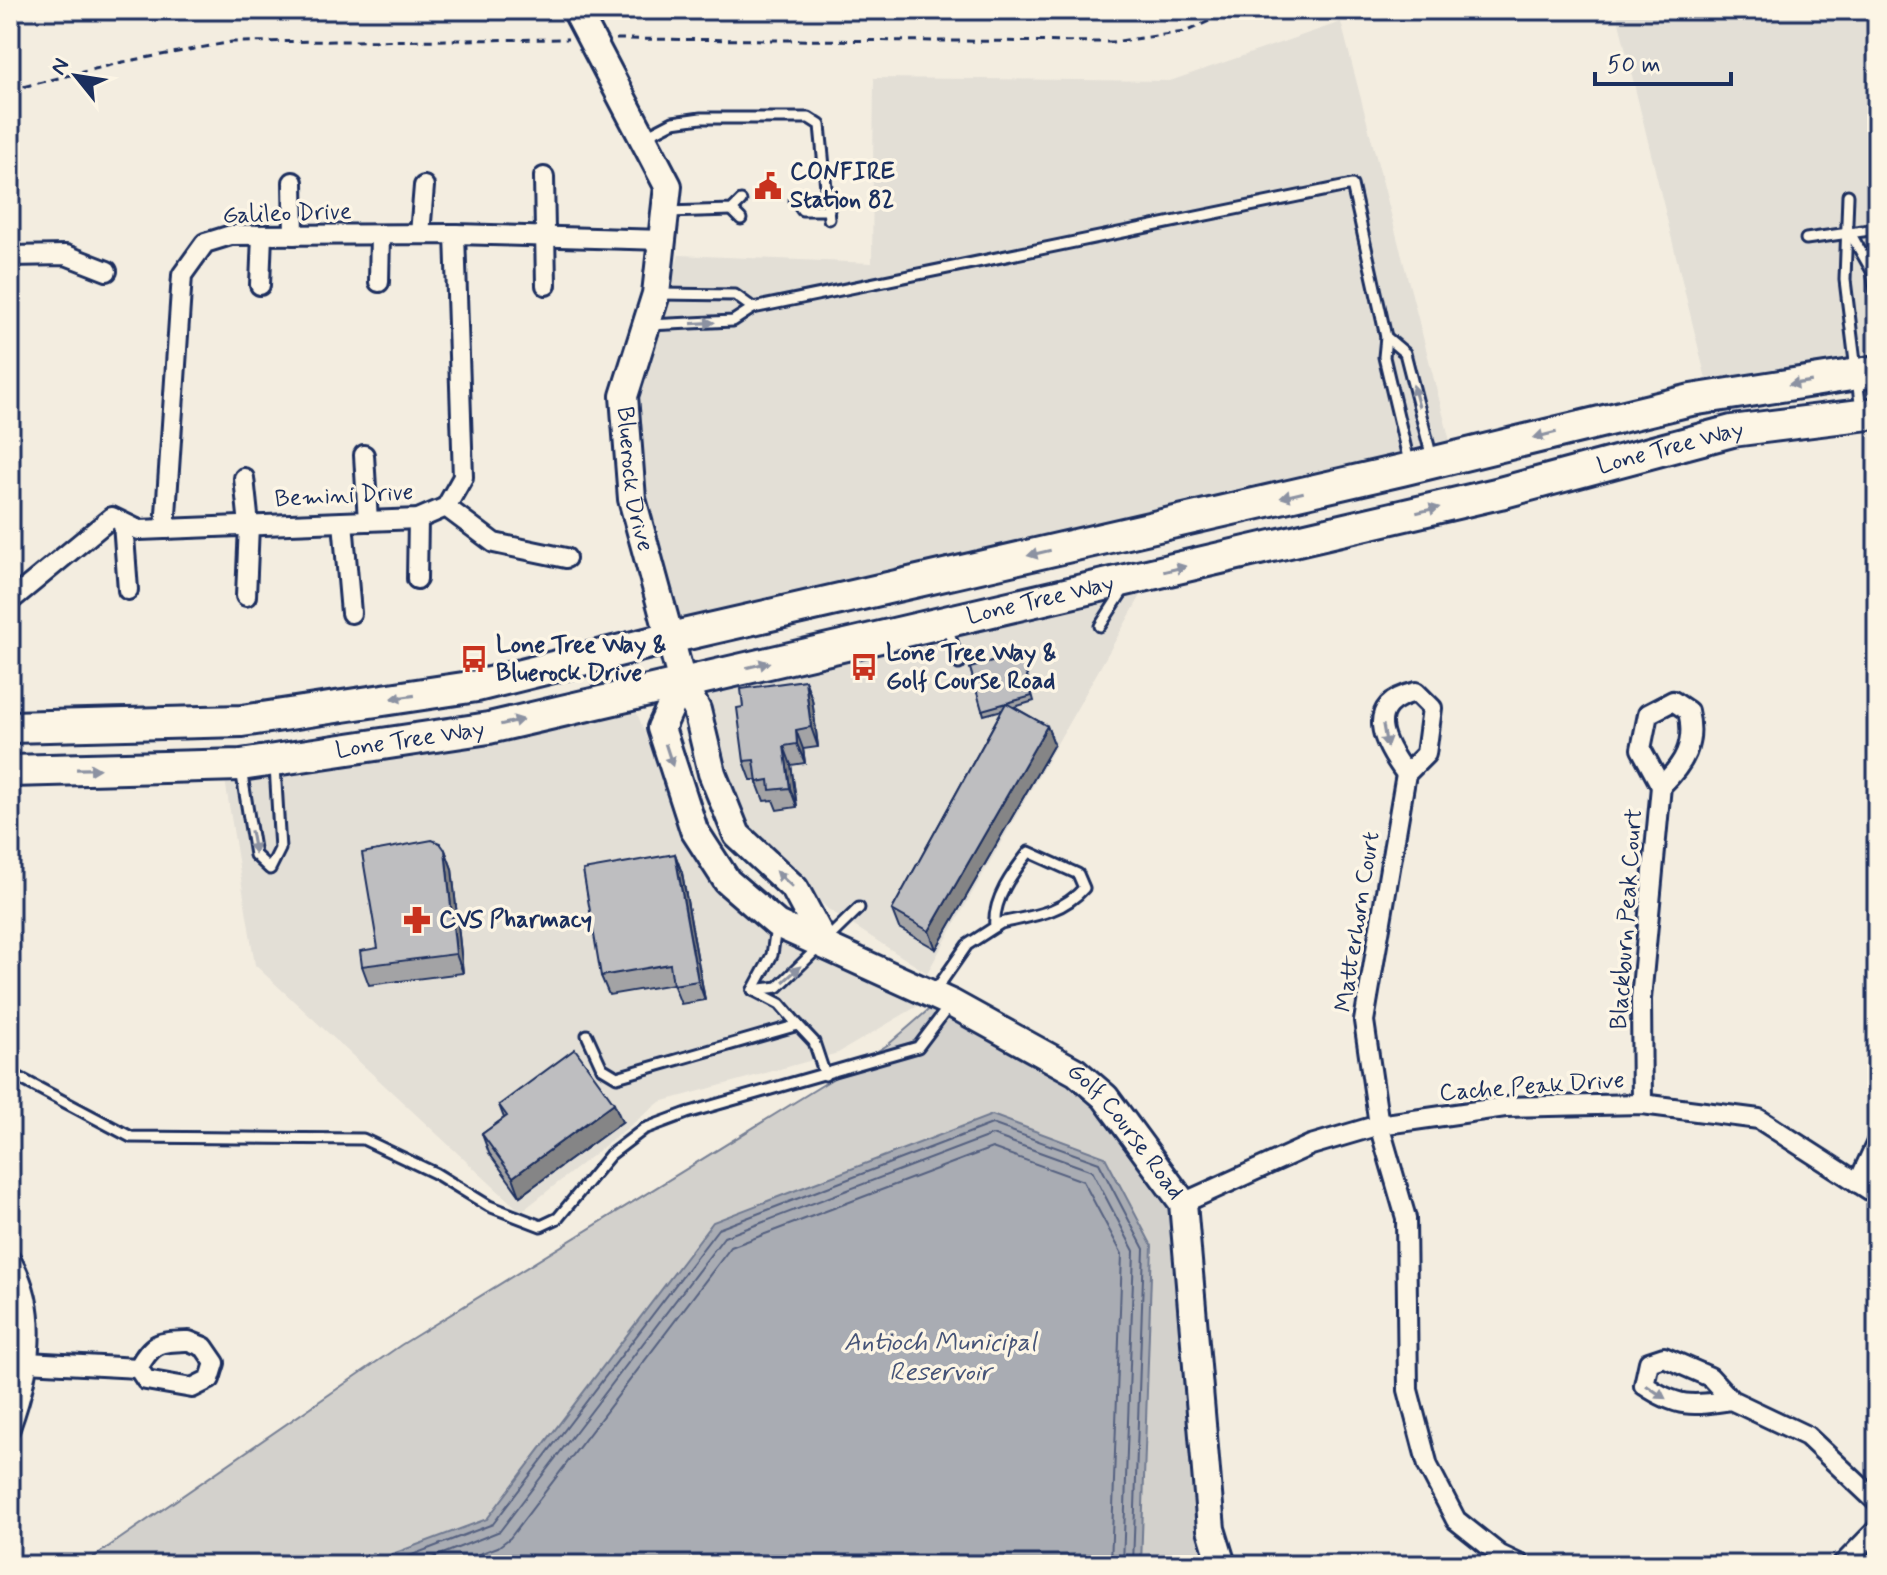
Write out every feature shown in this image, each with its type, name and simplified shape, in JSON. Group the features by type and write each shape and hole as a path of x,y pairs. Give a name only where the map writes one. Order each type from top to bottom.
{"main road":[{"name":"Lone Tree Way","path":"10,727 242,721 477,686 670,638 1691,400 1867,373"},
{"name":"Lone Tree Way","path":"10,771 241,765 489,728 1500,493 1732,431 1869,414"}],"street":[{"name":"Bluerock Drive","path":"576,10 668,186 656,294 649,325 624,396 632,499 682,682"},
{"path":"544,177 546,285"},
{"path":"293,182 294,235"},
{"path":"420,234 424,186"},
{"name":"Bemini Drive","path":"118,520 139,530 343,522 418,519 446,507 463,477 455,234"},
{"name":"Galileo Drive","path":"165,529 182,275 205,243 231,235 543,235 664,240"},
{"path":"260,285 262,235"},
{"path":"379,282 380,235"},
{"path":"10,256 66,255 107,271"},
{"path":"364,455 368,521"},
{"path":"244,478 249,525 246,596"},
{"path":"446,507 494,543 566,558"},
{"path":"417,579 418,519"},
{"path":"10,601 118,520 128,590"},
{"path":"343,522 351,613"},
{"path":"682,682 697,710 712,773 737,835 795,889 825,945"},
{"name":"Golf Course Road","path":"682,682 661,728 694,830 727,881 777,924 942,998 1076,1072 1105,1097 1183,1203 1211,1529 1222,1565"},
{"name":"Matterhorn Court","path":"1406,774 1364,1021 1379,1125 1406,1218 1408,1390 1428,1466 1456,1520 1500,1555 1521,1565"},
{"name":"Blackburn Peak Court","path":"1642,1104 1641,999 1661,786"},
{"name":"Cache Peak Drive","path":"1183,1203 1311,1145 1379,1125 1505,1107 1642,1104 1759,1119 1877,1195"},
{"path":"1858,1183 1877,1142"},
{"path":"10,1259 22,1277 31,1318 26,1381 10,1428"},
{"path":"27,1362 138,1368"},
{"path":"1731,1400 1807,1436 1877,1502"},
{"path":"1842,1565 1877,1529"}],"lane":[{"path":"643,138 673,122 701,118 809,118 820,125 823,139 829,214 802,210 795,200"},
{"path":"649,325 733,321 753,308 1352,185 1386,337 1384,357 1422,465"},
{"path":"1848,195 1845,280 1867,373 1869,414"},
{"path":"667,212 732,210 741,201"},
{"path":"732,210 741,219"},
{"path":"794,220 802,210"},
{"path":"1806,239 1877,229"},
{"path":"1849,231 1872,271 1877,300"},
{"path":"656,294 735,295 753,308"},
{"path":"1386,337 1405,353 1422,465"},
{"path":"1100,626 1131,579"},
{"path":"946,621 959,664"},
{"path":"241,765 255,855 270,869 280,849 275,759"},
{"path":"10,1073 131,1137 363,1139 435,1173 489,1206 541,1226 558,1218 610,1155 644,1129 687,1113 918,1047 967,945 995,927 1051,912 1074,900 1084,888 1083,881 1078,874 1029,852 1004,888 994,916 995,927"},
{"path":"753,990 778,987 825,945 859,908"},
{"path":"753,990 772,955 777,924"},
{"path":"753,990 780,1004 814,1042 825,1075"},
{"path":"587,1035 602,1068 617,1077 798,1025"}],"path":[{"path":"10,90 123,62 232,42 592,38 1112,42 1185,32 1234,10"}],"shaded area":[{"path":"1616,10 1877,10 1877,351 1707,383"},
{"path":"1341,22 1450,441 673,624 634,454 635,413 679,255 872,263 874,78 1170,81"},
{"path":"1144,590 927,973 828,909 776,859 727,795 708,690"},
{"path":"637,713 671,799 735,907 798,949 921,1004 838,1053 660,1102 521,1212 255,965 225,780"},
{"name":"Antioch Municipal Reservoir","path":"942,998 1076,1072 1183,1203 1222,1565 82,1565 401,1345 889,1044"}],"water":[{"name":"Antioch Municipal Reservoir","path":"992,1115 1105,1157 1152,1246 1141,1565 363,1565 487,1519 713,1222"}],"building":[{"path":"1021,654 1032,696 982,710 970,668"},
{"path":"805,680 811,727 796,730 797,744 784,746 790,788 770,790 769,780 757,782 754,760 744,761 737,708 743,707 741,689"},
{"path":"1006,703 1047,726 929,931 892,910"},
{"name":"CVS Pharmacy","path":"432,840 440,843 445,850 456,954 362,966 360,951 378,948 362,853"},
{"path":"675,854 698,981 673,985 670,964 601,976 583,870"},
{"path":"575,1049 614,1103 513,1177 482,1134 507,1116 499,1105"}],"place":[{"name":"CONFIRE Station 82","path":"768,186"},
{"name":"Lone Tree Way & Bluerock Drive","path":"474,659"},
{"name":"Lone Tree Way & Golf Course Road","path":"864,667"},
{"name":"CVS Pharmacy","path":"417,920"}]}
